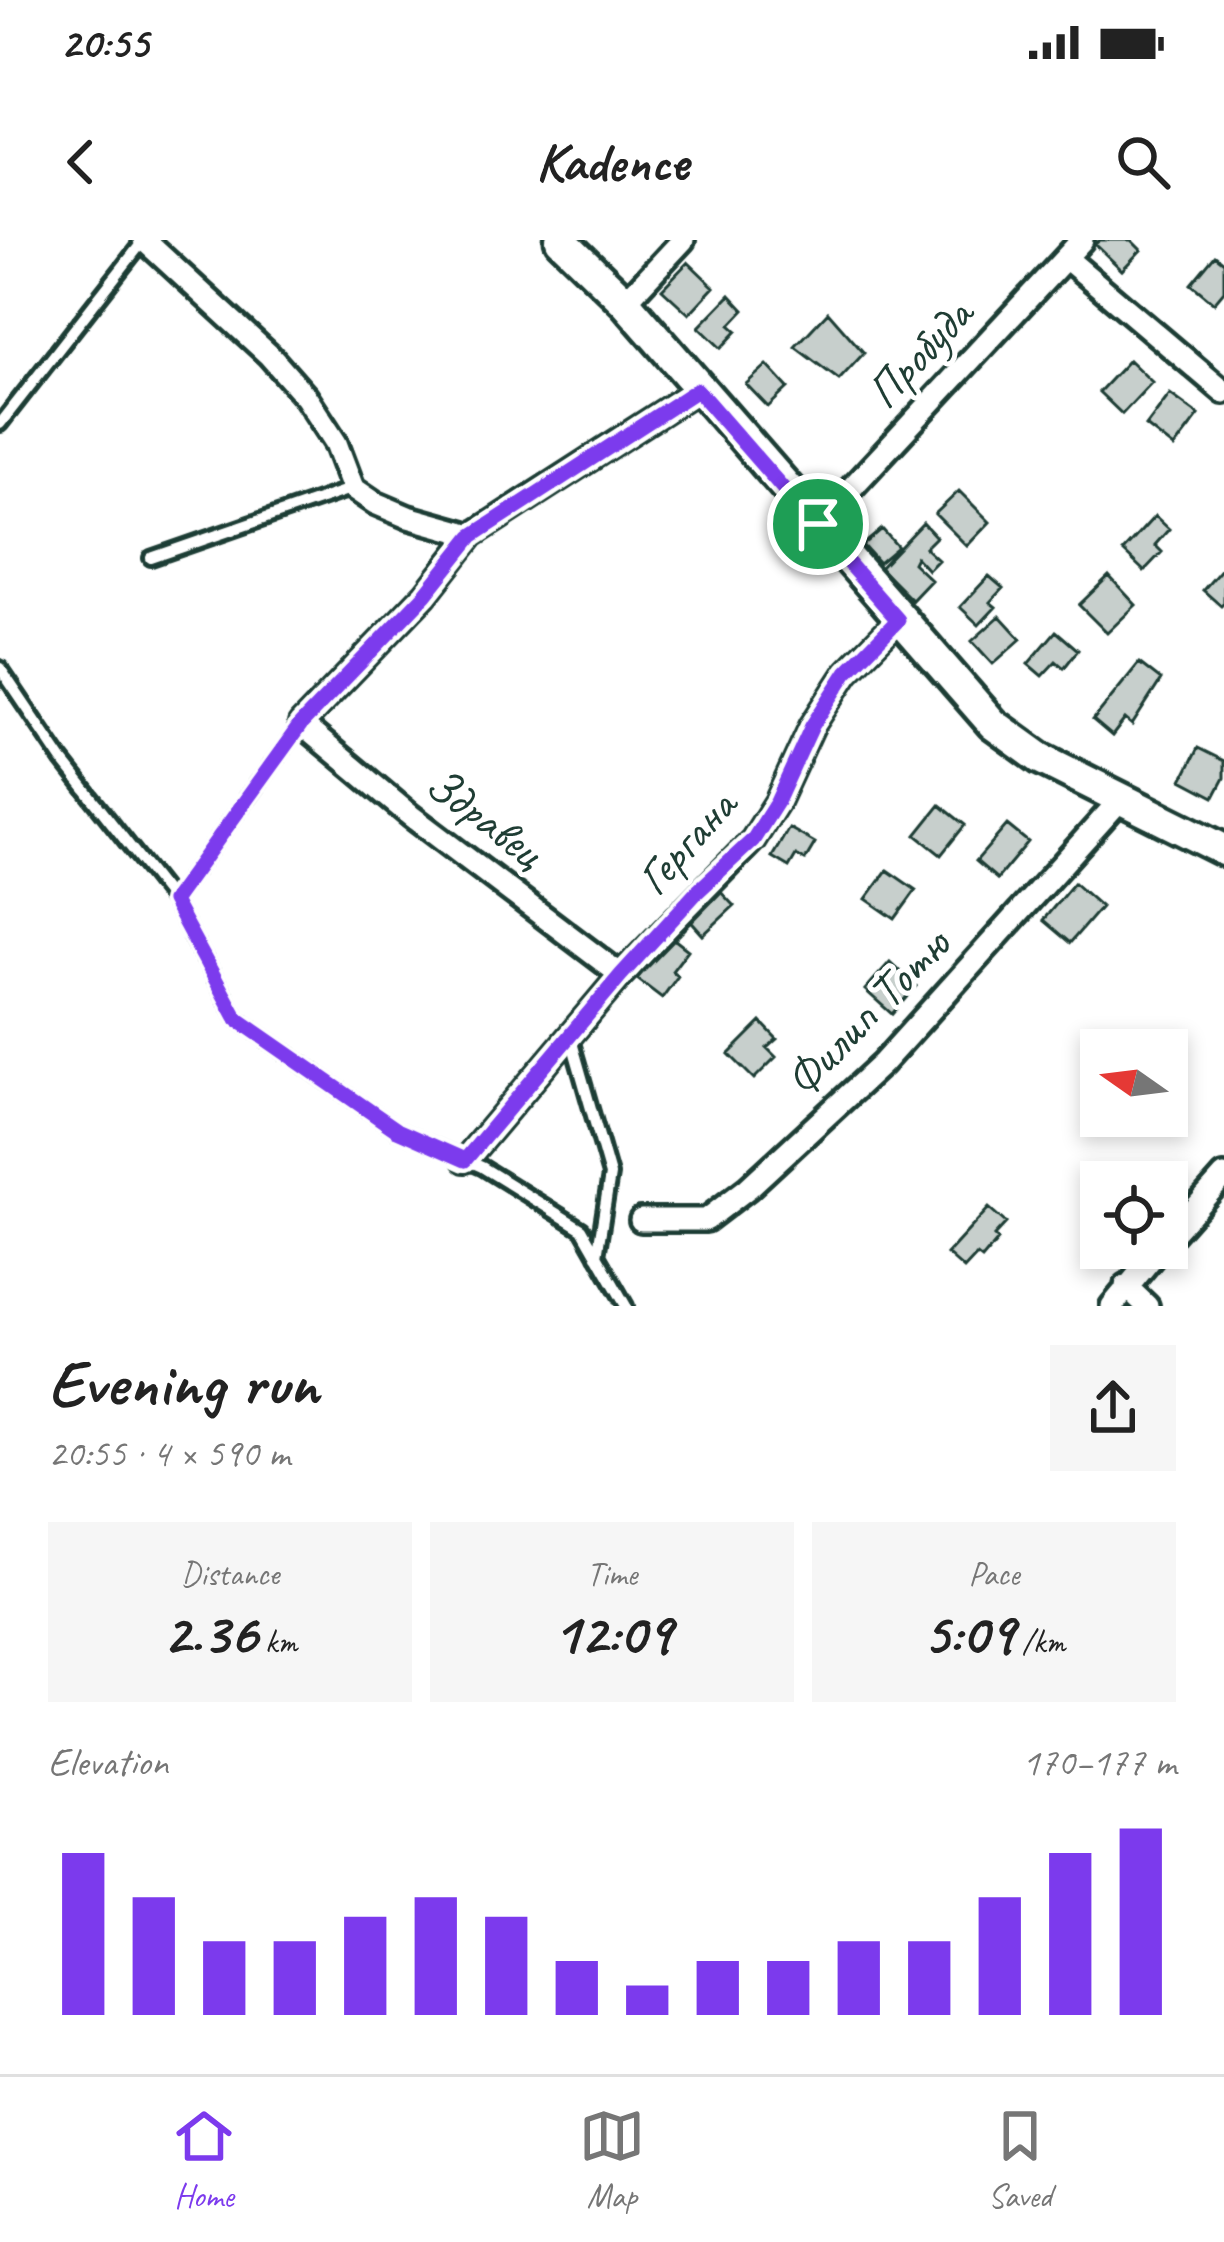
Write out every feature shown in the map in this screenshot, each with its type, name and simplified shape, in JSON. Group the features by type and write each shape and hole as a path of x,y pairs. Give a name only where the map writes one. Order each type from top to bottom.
{"street":[{"path":"144,240 269,355 306,397 336,443 353,488 375,503 472,536"},
{"path":"561,240 625,302 972,704 1011,740 1224,850"},
{"path":"625,302 683,240"},
{"name":"Пробуда","path":"818,524 1082,240"},
{"path":"1066,258 1224,392"},
{"path":"301,724 425,595 472,536 697,390"},
{"name":"Гергана","path":"465,1160 621,975 697,892 753,840 777,802 812,726 847,672 898,620"},
{"name":"Здравец","path":"301,724 411,815 621,975"},
{"name":"Филип Тотю","path":"641,1220 706,1220 748,1189 883,1064 1120,800"},
{"path":"1188,1216 1224,1176"},
{"path":"1112,1306 1141,1269"},
{"path":"1126,1286 1147,1306"}],"lane":[{"path":"0,424 144,240"},
{"path":"151,558 353,488"},
{"path":"0,668 62,760 173,901 237,1019 397,1130 532,1195 582,1229 626,1306"},
{"path":"173,901 301,724"},
{"path":"570,1036 610,1175 597,1256"}],"building":[{"path":"1131,240 1141,250 1122,270 1095,244"},
{"path":"1215,255 1224,262 1224,291 1214,303 1191,284"},
{"path":"688,262 714,287 689,314 662,289"},
{"path":"730,295 744,310 730,325 737,331 721,348 699,327"},
{"path":"828,312 864,353 839,380 795,347"},
{"path":"1129,360 1152,382 1122,414 1099,392"},
{"path":"767,365 788,388 768,407 746,384"},
{"path":"1170,394 1199,415 1174,448 1146,426"},
{"path":"959,491 990,522 967,546 935,514"},
{"path":"1155,516 1169,529 1155,545 1162,552 1144,571 1123,551"},
{"path":"923,523 936,537 925,548 938,560 928,570 916,557 913,563 931,580 912,600 880,568"},
{"path":"882,529 898,547 879,563 863,545"},
{"path":"1224,566 1224,603 1221,606 1203,590"},
{"path":"989,576 1003,588 990,602 996,607 979,625 960,607"},
{"path":"1109,576 1136,605 1107,633 1079,605"},
{"path":"1000,616 1021,639 993,664 972,641"},
{"path":"1056,631 1078,650 1064,668 1056,661 1042,676 1028,664"},
{"path":"1139,663 1161,680 1132,725 1125,719 1112,736 1093,720"},
{"path":"1198,748 1224,761 1224,778 1214,797 1182,780"},
{"path":"940,805 965,825 941,855 916,835"},
{"path":"1007,825 1028,842 997,879 976,861"},
{"path":"789,828 815,843 805,860 796,855 789,867 772,857"},
{"path":"887,870 916,890 895,919 866,899"},
{"path":"1074,883 1101,907 1070,943 1043,920"},
{"path":"716,887 734,906 703,935 686,916"},
{"path":"670,936 688,950 672,971 678,976 662,998 637,979"},
{"path":"890,962 916,986 892,1014 865,990"},
{"path":"761,1022 777,1039 767,1048 776,1057 754,1079 729,1054"},
{"path":"989,1208 1006,1223 982,1259 977,1255 964,1269 947,1254"}],"route":[{"path":"697,390 818,524 898,620 847,672 812,726 777,802 753,840 697,892 621,975 465,1160 397,1130 237,1019 173,901 301,724 425,595 472,536 697,390"}]}
